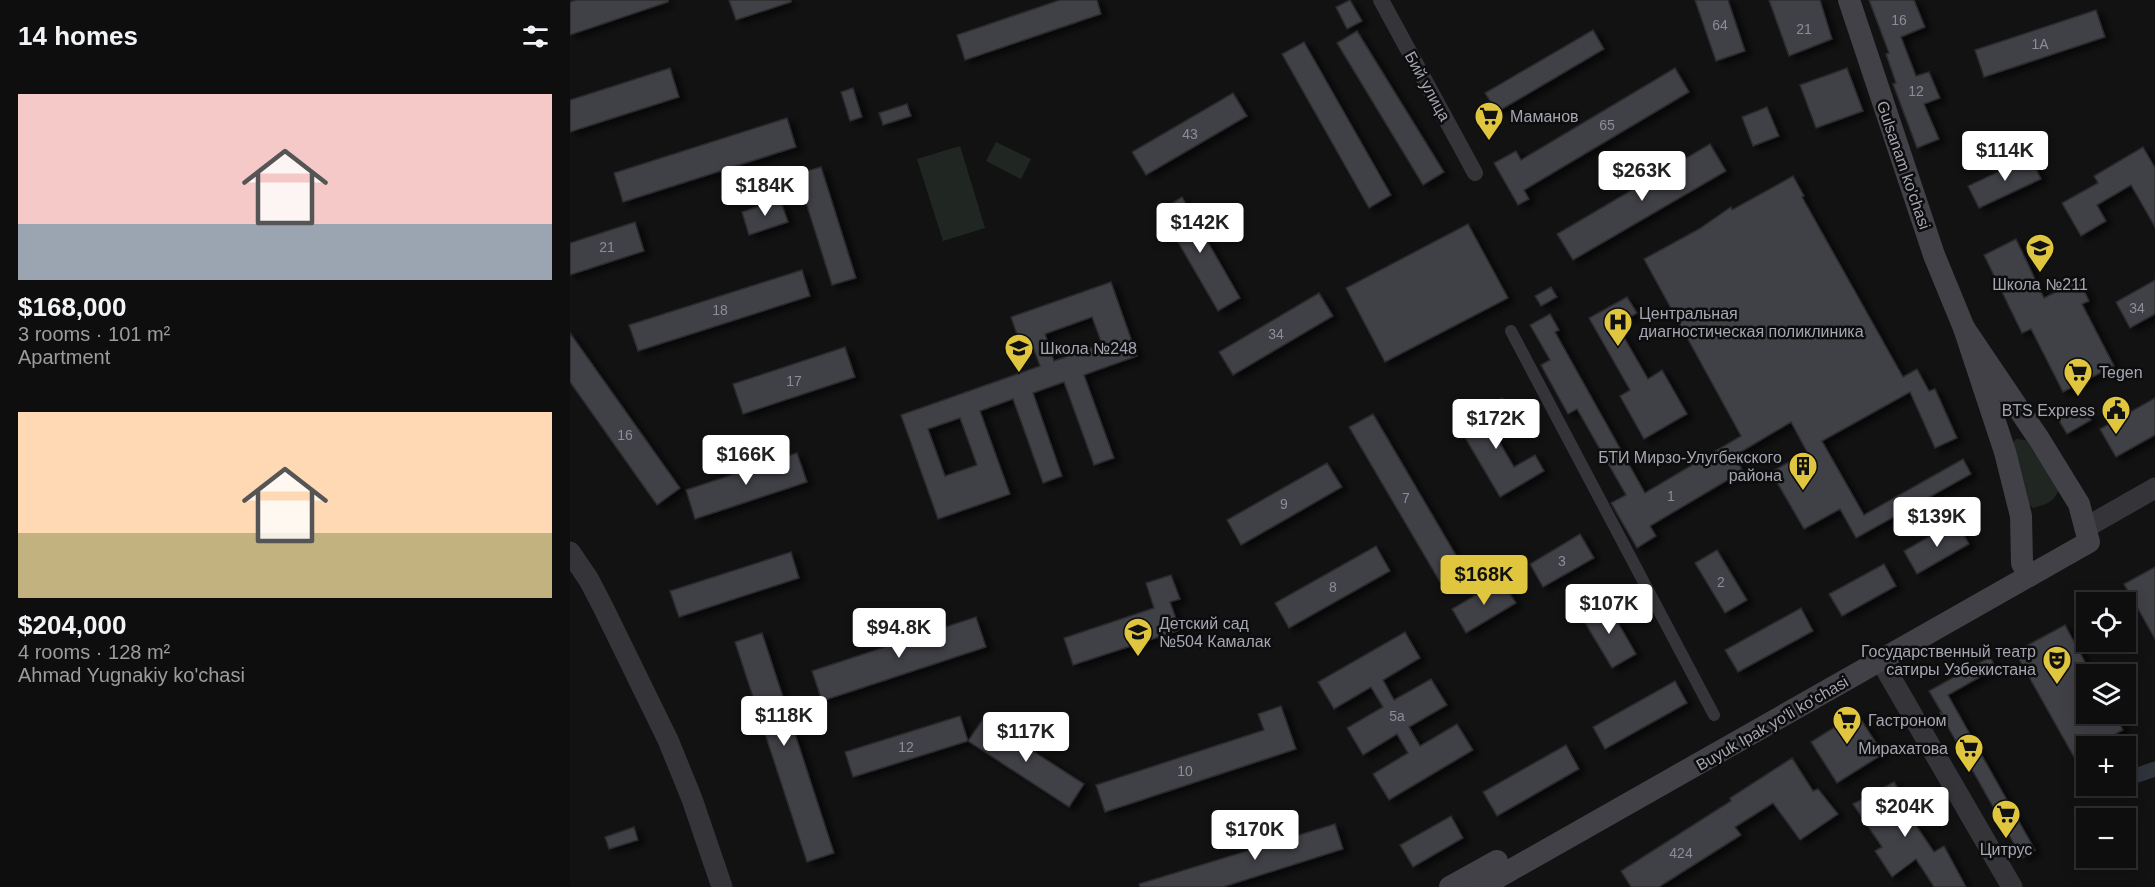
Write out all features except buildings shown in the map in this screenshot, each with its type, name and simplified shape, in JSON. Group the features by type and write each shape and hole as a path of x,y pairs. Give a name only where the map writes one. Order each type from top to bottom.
{"main road":[{"name":"Gulsanam ko'chasi","path":"1849,0 1934,255 1964,328 2005,452 2021,516 2026,569"},
{"name":"Gulsanam ko'chasi","path":"1964,328 2039,438 2079,504 2087,535"},
{"path":"1877,654 2087,535"},
{"name":"Buyuk Ipak yo'li ko'chasi","path":"1450,887 1877,654"},
{"name":"Buyuk Ipak yo'li ko'chasi","path":"1481,887 1877,654"}],"street":[{"name":"Бий улица","path":"1381,0 1475,173"},
{"path":"1511,331 1714,715"},
{"path":"2087,535 2155,488"},
{"path":"2087,535 2155,504"},
{"path":"570,552 589,580 668,740 692,799 722,887"},
{"path":"1877,654 2012,887"}],"shaded area":[{"path":"996,142 1031,159 1021,179 986,161"},
{"path":"960,146 985,228 943,241 917,159"},
{"path":"2016,439 2026,440 2059,488 2053,499 2046,504 2033,508 2027,503 2012,444"}],"waterway":[{"path":"2136,776 2155,769"}],"place":[{"name":"Маманов","path":"1489,142"},
{"name":"Школа №211","path":"2040,274"},
{"name":"Центральная диагностическая поликлиника","path":"1618,348"},
{"name":"Школа №248","path":"1019,374"},
{"name":"Tegen","path":"2078,398"},
{"name":"BTS Express","path":"2116,436"},
{"name":"БТИ Мирзо-Улугбекского района","path":"1803,492"},
{"name":"Детский сад №504 Камалак","path":"1138,658"},
{"name":"Государственный театр сатиры Узбекистана","path":"2057,686"},
{"name":"Гастроном","path":"1847,746"},
{"name":"Мирахатова","path":"1969,774"},
{"name":"Цитрус","path":"2006,840"}]}
